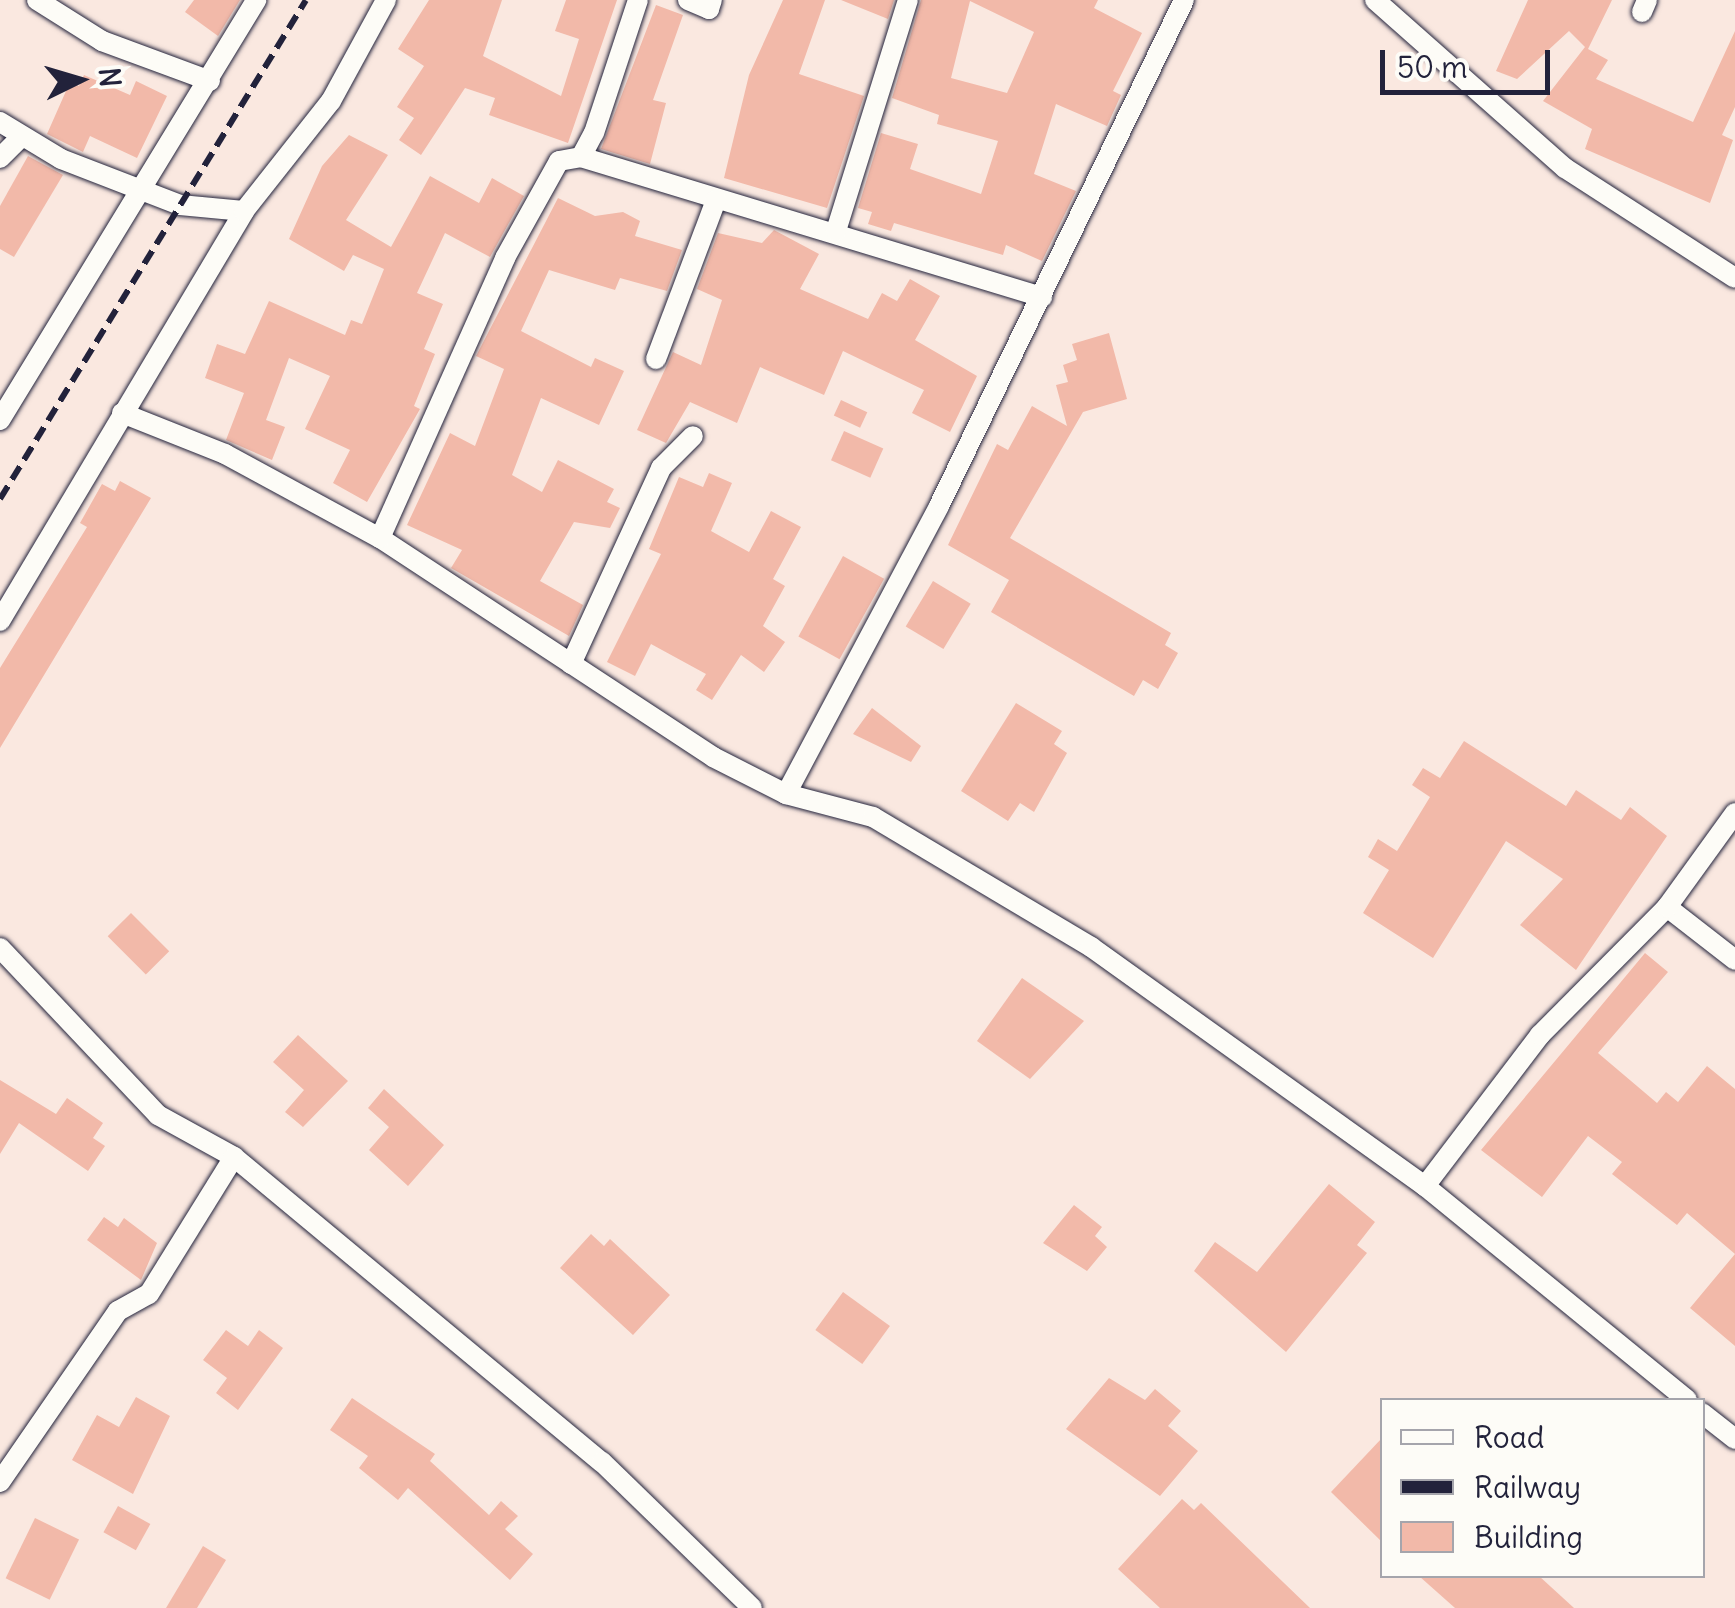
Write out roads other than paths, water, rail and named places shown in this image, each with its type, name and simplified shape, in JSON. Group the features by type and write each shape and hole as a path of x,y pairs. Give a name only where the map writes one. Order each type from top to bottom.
{"street":[{"path":"37,0 102,41 210,81"},
{"path":"0,420 146,192 256,0"},
{"path":"0,621 244,210 331,101 386,0"},
{"path":"580,158 638,0"},
{"path":"688,0 709,9 712,0"},
{"path":"836,231 908,0"},
{"path":"786,794 1042,298 1184,0"},
{"path":"1375,0 1565,168 1735,278"},
{"path":"0,122 22,136 146,192 244,210"},
{"path":"0,158 22,136"},
{"path":"380,538 504,258 559,161 580,158 716,200 836,231 1042,298"},
{"path":"656,360 716,200"},
{"path":"122,414 225,454 380,538 571,664 786,794 873,817 1090,947 1425,1186 1685,1398"},
{"path":"571,664 661,468 692,436"},
{"path":"1425,1186 1540,1035 1666,907 1735,813"},
{"path":"1666,907 1735,960"},
{"path":"0,948 158,1115 234,1157 602,1462 752,1608"},
{"path":"0,1482 118,1311 149,1294 234,1157"},
{"path":"1705,1415 1735,1439"}],"railway":[{"path":"0,499 306,0"}]}
